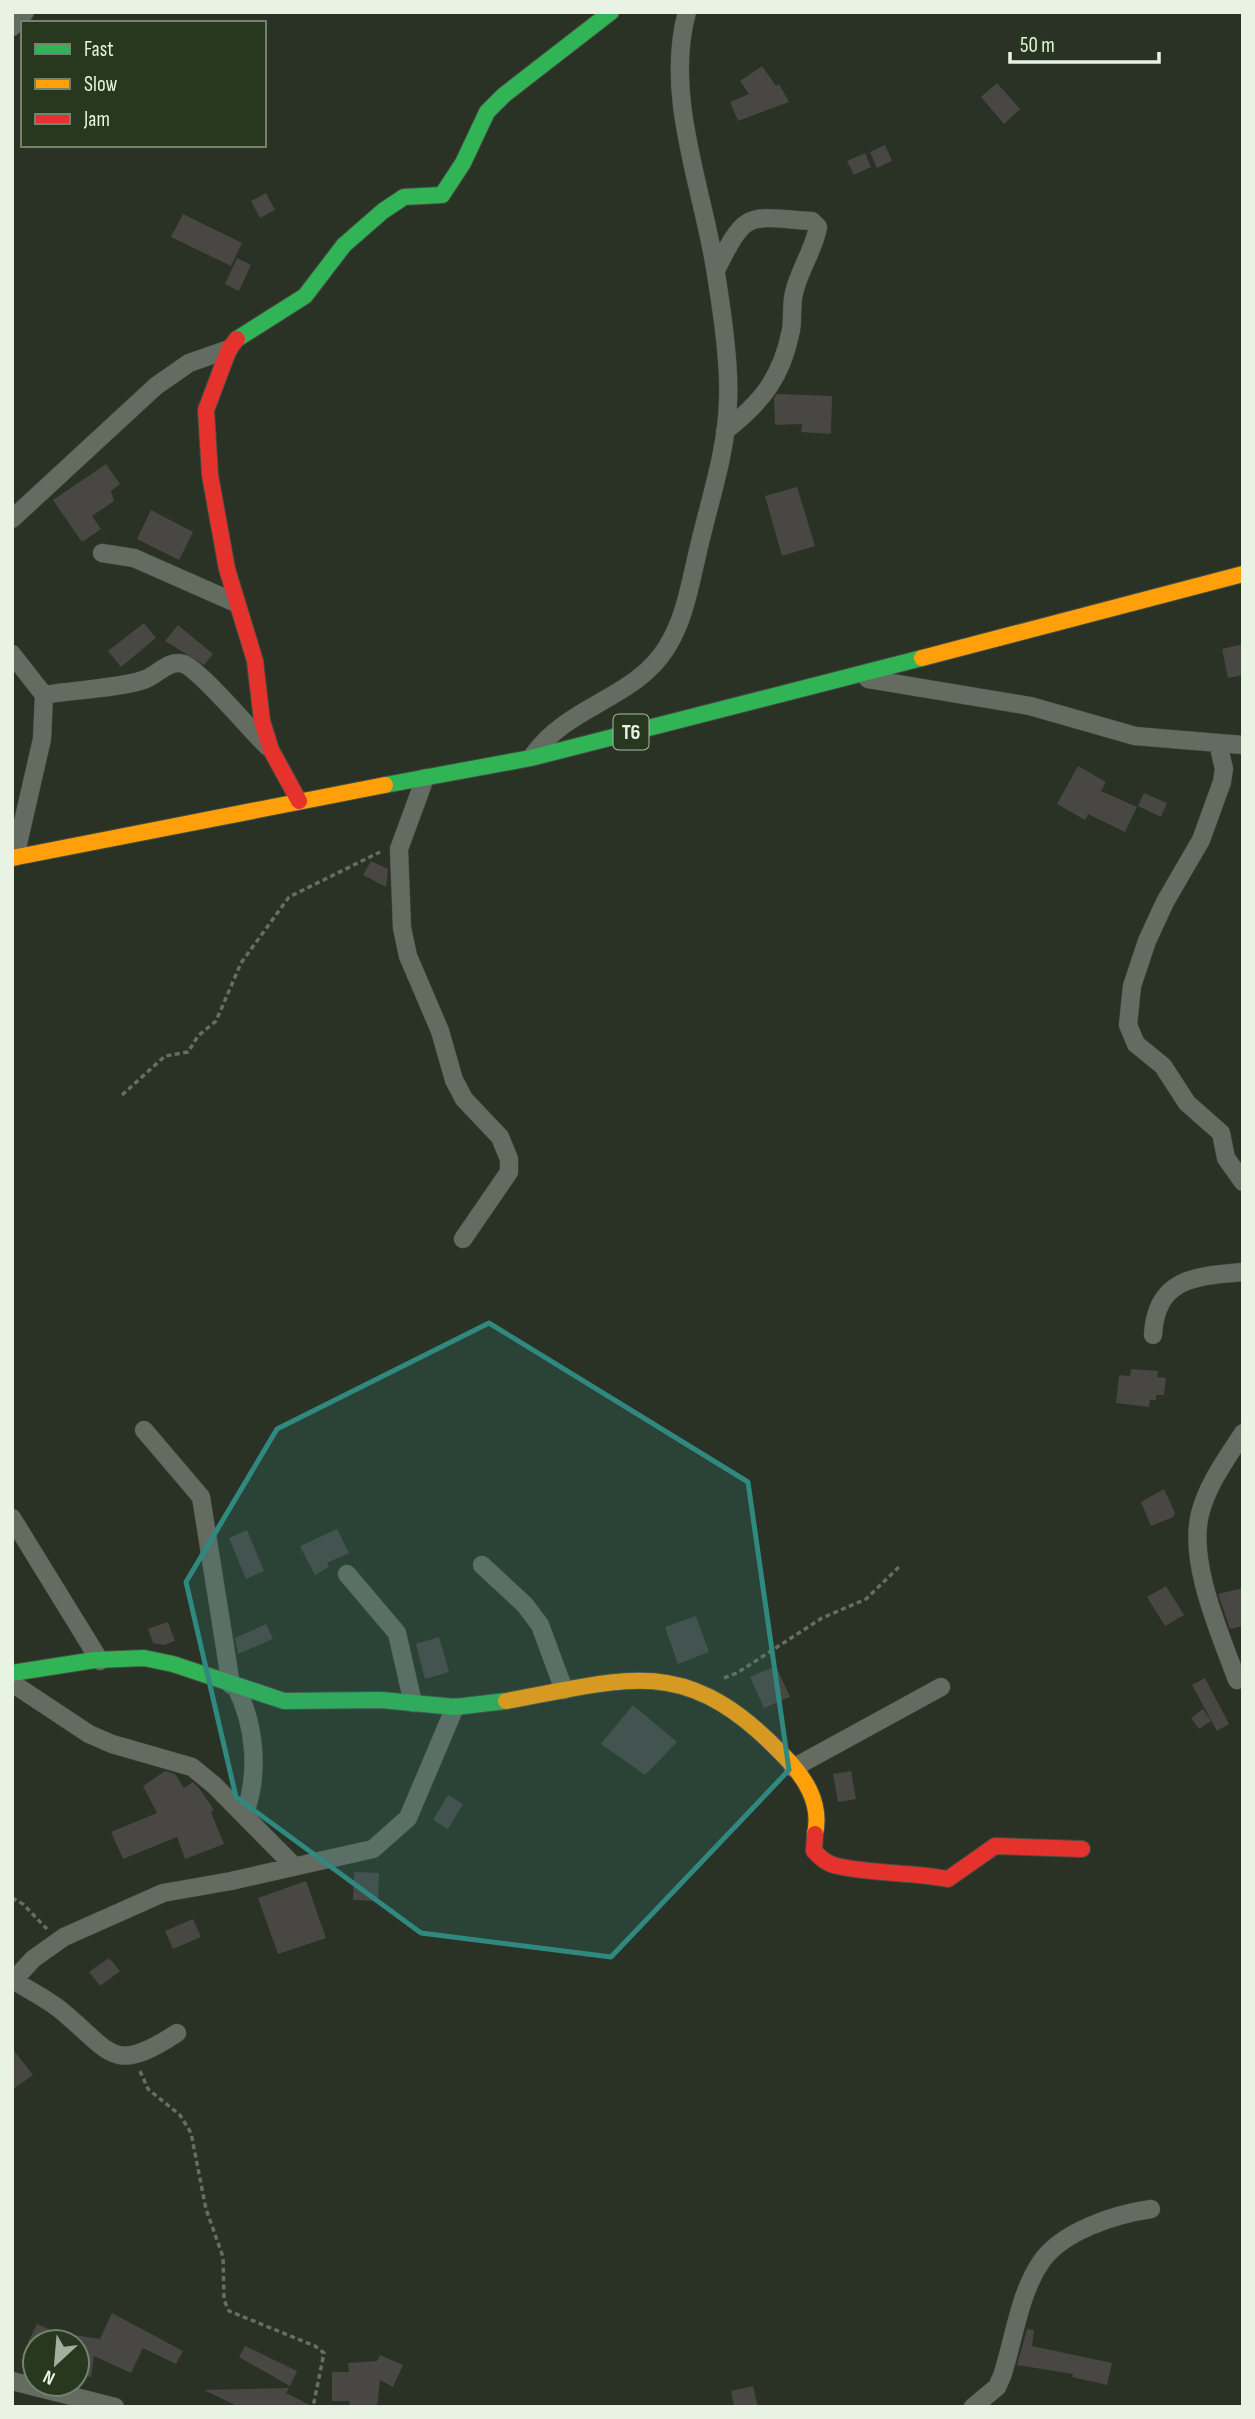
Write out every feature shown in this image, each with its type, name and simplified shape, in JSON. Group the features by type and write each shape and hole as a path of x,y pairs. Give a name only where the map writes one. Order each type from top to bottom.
{"main road":[{"path":"299,801 271,750 262,721 255,661 236,603 213,488 205,425 210,397 229,349 251,327 305,296 344,245 383,211 404,197 442,195 463,163 487,112 504,94 611,12"},
{"name":"T6","path":"15,848 82,842 531,758 1243,574"},
{"path":"12,1673 100,1661 147,1658 273,1699 322,1703 379,1699 455,1707 519,1699 637,1678 665,1680 695,1688 721,1700 747,1721 793,1768 811,1793 818,1814 814,1851 822,1860 835,1866 914,1872 948,1879 995,1846 1082,1849"}],"street":[{"path":"12,27 25,12"},
{"path":"531,758 562,724 580,711 605,702 638,677 666,649 681,621 725,431 729,399 716,270 681,91 681,49 687,12"},
{"path":"716,270 733,236 746,221 756,217 811,221 818,227 816,241 793,294 791,330 780,371 754,408 725,431"},
{"path":"12,519 156,386 188,363 229,349"},
{"path":"102,553 134,558 236,603"},
{"path":"12,654 44,695 42,739 15,848"},
{"path":"44,695 130,683 147,679 173,663 182,663 200,675 271,750"},
{"path":"851,677 1030,706 1135,736 1243,745"},
{"path":"1218,743 1224,769 1222,782 1201,840 1147,941 1132,986 1128,1025 1136,1044 1163,1066 1187,1103 1221,1133 1226,1158 1243,1182"},
{"path":"425,778 399,849 401,929 408,956 440,1031 454,1080 464,1099 500,1137 509,1159 509,1172 463,1239"},
{"path":"1153,1335 1154,1314 1167,1291 1201,1277 1243,1272"},
{"path":"144,1430 201,1497 233,1686 247,1709 251,1737 252,1793 244,1815"},
{"path":"1237,1680 1207,1597 1197,1533 1205,1497 1243,1433"},
{"path":"12,1518 100,1661"},
{"path":"482,1565 525,1605 540,1625 564,1690"},
{"path":"347,1574 397,1633 413,1703"},
{"path":"12,1683 89,1734 112,1744 192,1767 293,1865"},
{"path":"793,1768 941,1687"},
{"path":"177,2034 146,2052 122,2056 91,2041 59,2008 13,1981 33,1959 56,1943 96,1920 163,1893 231,1881 373,1849 408,1818 455,1707"},
{"path":"973,2407 997,2387 1029,2287 1050,2251 1108,2217 1151,2208"},
{"path":"12,2381 114,2407"}],"path":[{"path":"122,1095 165,1056 188,1052 198,1036 216,1021 241,963 289,897 381,851 399,849"},
{"path":"695,1688 737,1673 822,1618 866,1599 900,1566"},
{"path":"12,1899 45,1926 56,1943"},
{"path":"137,2066 148,2089 180,2115 191,2133 206,2208 223,2257 224,2300 229,2311 316,2346 324,2353 313,2407"}],"highlighted area":[{"path":"489,1323 748,1482 789,1770 611,1957 421,1933 236,1797 186,1582 277,1429"}],"building":[{"path":"762,66 776,86 779,84 789,102 738,121 730,102 749,94 740,81"},
{"path":"997,83 1020,109 1004,124 981,97"},
{"path":"885,145 892,161 877,168 870,152"},
{"path":"865,153 871,167 854,175 847,161"},
{"path":"266,193 275,210 260,218 251,201"},
{"path":"183,214 242,243 231,266 171,237"},
{"path":"237,258 251,265 239,291 225,284"},
{"path":"777,394 832,396 831,434 801,432 802,424 775,425 774,398"},
{"path":"106,464 120,484 111,491 114,501 92,516 101,529 82,542 53,500"},
{"path":"797,487 815,546 782,556 765,496"},
{"path":"151,510 193,532 179,560 137,539"},
{"path":"144,623 156,638 121,667 108,651"},
{"path":"178,625 213,654 204,665 165,641"},
{"path":"1243,644 1243,675 1228,678 1222,649"},
{"path":"1078,766 1106,782 1101,791 1137,807 1125,832 1088,814 1085,820 1057,804"},
{"path":"1144,793 1167,803 1161,817 1138,806"},
{"path":"371,861 388,869 386,887 363,875"},
{"path":"1131,1369 1158,1371 1157,1377 1166,1378 1164,1395 1156,1395 1156,1400 1150,1400 1149,1407 1116,1403 1119,1375 1130,1376"},
{"path":"1164,1489 1175,1513 1173,1517 1151,1526 1141,1502"},
{"path":"337,1529 349,1553 327,1563 329,1567 315,1575 300,1546"},
{"path":"247,1530 264,1571 246,1579 229,1538"},
{"path":"1166,1586 1184,1615 1165,1626 1147,1597"},
{"path":"1243,1588 1243,1626 1230,1629 1218,1594"},
{"path":"696,1616 709,1652 678,1664 665,1627"},
{"path":"168,1622 175,1641 164,1645 153,1643 148,1629"},
{"path":"266,1624 273,1639 238,1654 235,1638"},
{"path":"439,1637 449,1672 425,1679 416,1644"},
{"path":"776,1666 790,1697 764,1708 750,1677"},
{"path":"1205,1678 1229,1724 1217,1731 1192,1685"},
{"path":"633,1705 677,1742 645,1775 601,1744"},
{"path":"1203,1709 1211,1721 1199,1729 1191,1718"},
{"path":"165,1771 175,1774 184,1788 193,1782 199,1788 214,1810 211,1812 224,1844 185,1859 177,1837 123,1859 111,1832 157,1813 143,1786"},
{"path":"851,1771 856,1799 838,1802 833,1774"},
{"path":"448,1795 463,1804 448,1829 433,1820"},
{"path":"354,1872 379,1873 378,1901 353,1900"},
{"path":"306,1881 326,1938 278,1954 258,1898"},
{"path":"193,1919 201,1937 173,1949 165,1931"},
{"path":"109,1958 120,1971 100,1986 89,1972"},
{"path":"12,2048 33,2075 12,2090"},
{"path":"112,2313 183,2351 176,2364 143,2348 131,2373 94,2356 91,2377 91,2338 100,2339"},
{"path":"1027,2329 1034,2330 1032,2346 1112,2363 1107,2385 1072,2377 1073,2374 1017,2365"},
{"path":"245,2346 297,2371 290,2386 239,2357"},
{"path":"380,2355 403,2365 393,2387 380,2380 377,2407 349,2407 350,2401 332,2401 332,2372 349,2372 348,2363 377,2361"},
{"path":"753,2386 758,2407 734,2407 731,2391"},
{"path":"289,2388 286,2393 314,2407 239,2407 204,2390"}],"traffic: fast":[{"path":"237,339 305,296 344,245 383,211 404,197 442,195 463,163 487,112 504,95 611,12"},
{"path":"385,785 531,758 922,658"},
{"path":"12,1673 95,1660 144,1658 173,1664 284,1701 381,1700 455,1707 506,1701"}],"traffic: slow":[{"path":"922,658 1243,574"},
{"path":"12,858 385,785"},
{"path":"506,1701 622,1681 654,1681 684,1687 715,1700 747,1722 797,1771 813,1800 816,1811 815,1834"}],"traffic: jam":[{"path":"237,339 229,349 206,410 210,475 227,569 255,661 262,721 271,750 299,801"},
{"path":"815,1834 814,1851 833,1865 948,1879 995,1846 1082,1849"}]}
